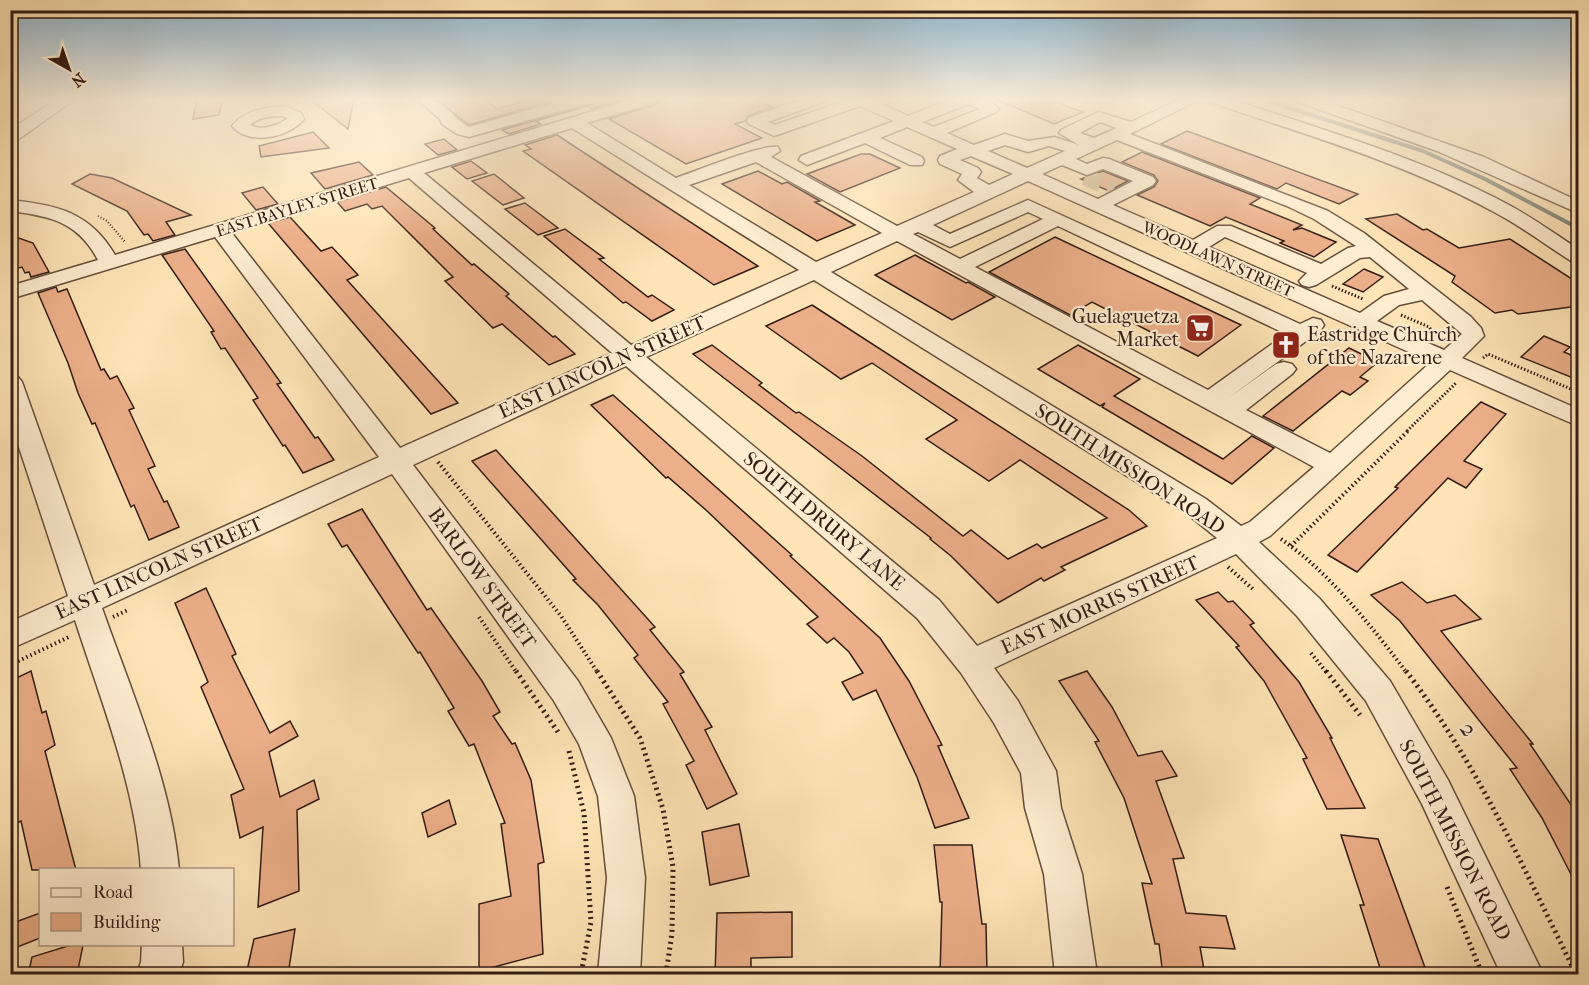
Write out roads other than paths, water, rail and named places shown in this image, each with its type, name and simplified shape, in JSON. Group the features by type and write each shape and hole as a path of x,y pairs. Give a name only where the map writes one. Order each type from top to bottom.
{"street":[{"name":"EAST BAYLEY STREET","path":"10,293 412,172 487,145"},
{"name":"SOUTH MISSION ROAD","path":"625,145 675,184 813,272 1196,506 1239,540 1308,607 1378,691 1435,792 1522,975"},
{"path":"807,160 845,145"},
{"path":"882,145 916,161"},
{"name":"WOODLAWN STREET","path":"960,145 1578,418"},
{"path":"987,145 946,160 972,172 967,180 988,192"},
{"path":"1061,145 1087,162 1147,181 1123,187 1098,206"},
{"name":"EAST LINCOLN STREET","path":"10,636 1026,175 1087,162 1107,145"},
{"path":"1156,145 1307,208 1345,229 1427,293"},
{"path":"1351,145 1375,153 1501,208 1578,257"},
{"path":"1437,145 1518,177 1578,208"},
{"path":"675,184 779,149"},
{"path":"756,155 801,182 908,228 950,242 970,262"},
{"name":"SOUTH DRURY LANE","path":"412,172 928,609 972,663 1006,712 1038,771 1043,807 1063,874 1076,975"},
{"path":"1035,208 1067,193"},
{"path":"10,205 44,211 78,223 99,243 110,263"},
{"path":"950,242 1028,205 1174,273 1306,330 1329,335 1219,406"},
{"path":"970,262 1057,219"},
{"path":"908,228 1219,406 1332,466"},
{"name":"BARLOW STREET","path":"220,230 396,461 566,691 594,738 615,796 627,878 619,975"},
{"path":"1174,273 1224,230 1322,272"},
{"path":"1293,292 1355,252 1375,251"},
{"path":"1261,278 1290,258"},
{"path":"1362,322 1382,305 1397,297 1427,293"},
{"name":"EAST MORRIS STREET","path":"972,663 1260,529 1332,466 1459,365 1473,333 1427,293"},
{"path":"1306,330 1334,310"},
{"path":"10,382 132,744 157,834 160,868"},
{"path":"158,975 162,962 162,946"}],"waterway":[{"path":"1404,145 1485,179 1578,228"}],"tunnel":[{"path":"1085,177 1114,189"}],"place":[{"name":"Guelaguetza Market","path":"1200,328"},
{"name":"Eastridge Church of the Nazarene","path":"1286,345"}]}
